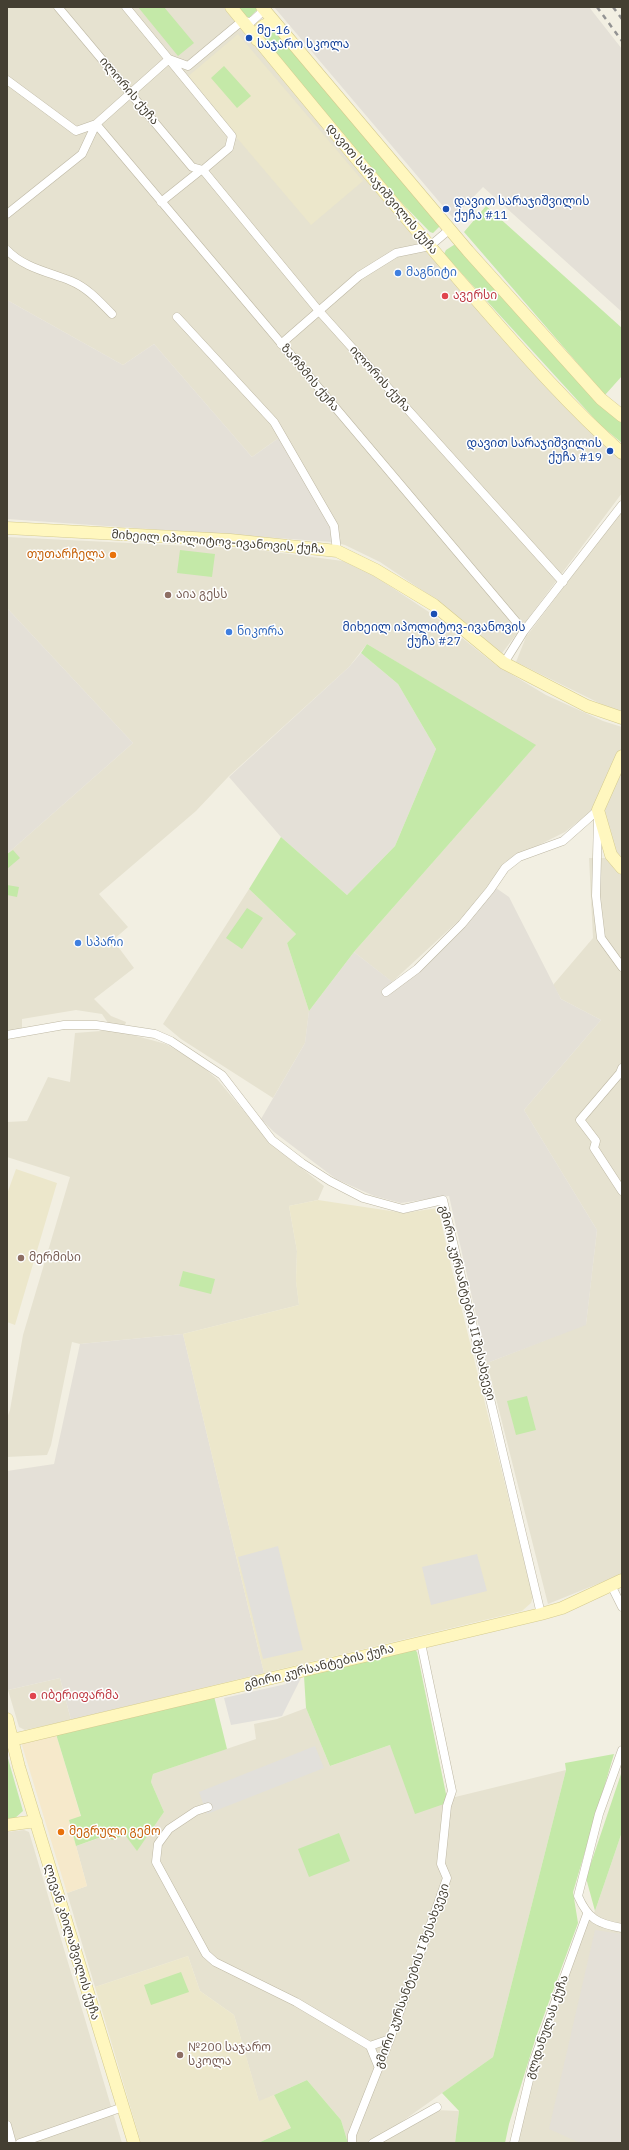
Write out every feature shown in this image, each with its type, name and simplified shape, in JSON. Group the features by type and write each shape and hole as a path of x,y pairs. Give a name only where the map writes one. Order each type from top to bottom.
{"main road":[{"name":"დავით სარაჯიშვილის ქუჩა","path":"231,7 430,246 524,354 603,436 622,453"},
{"path":"262,7 450,229 601,399 622,416"},
{"path":"257,40 259,29 263,25 275,23"},
{"name":"მიხეილ იპოლიტოვ-ივანოვის ქუჩა","path":"7,528 230,540 337,551 376,570 434,605 504,663 587,706 622,718"},
{"path":"622,756 598,810 611,855 622,868"},
{"name":"გმირი კურსანტების ქუჩა","path":"12,1740 541,1614 562,1608 617,1584"},
{"name":"ლევან კბილაშვილის ქუჩა","path":"7,1719 36,1821 134,2143"},
{"path":"7,1825 36,1821"}],"street":[{"name":"ილორის ქუჩა","path":"58,7 192,167 202,170 319,311 563,582"},
{"path":"126,7 232,136 229,148 161,202"},
{"path":"169,59 188,66 242,21 251,22 262,12 262,7"},
{"path":"7,214 82,154 96,124 169,59"},
{"path":"7,80 76,131 96,124"},
{"name":"ზარზმის ქუჩა","path":"96,124 524,631"},
{"path":"281,344 359,276 396,254 430,246 450,229"},
{"path":"7,250 12,255 39,270 72,281 88,291 112,314"},
{"path":"178,316 274,422 334,526 337,551"},
{"path":"504,663 524,631 621,507"},
{"path":"598,810 596,896 602,938 622,967"},
{"path":"386,992 417,968 462,924 490,890 505,868 519,857 563,841 598,810"},
{"name":"გმირი კურსანტების II შესახვევი","path":"7,1035 64,1025 96,1025 155,1034 171,1041 222,1075 272,1140 302,1163 330,1181 363,1198 403,1210 443,1200 541,1614"},
{"path":"622,1068 620,1073 580,1120 596,1141 594,1148 622,1191"},
{"path":"617,1584 622,1607"},
{"name":"გმირი კურსანტების I შესახვევი","path":"352,2143 352,2135 390,2039 447,1878 441,1864 447,1806 452,1791 421,1643"},
{"path":"622,1750 598,1814 578,1896 588,1914 597,1922 622,1928"},
{"path":"208,1807 196,1811 169,1829 158,1844 156,1862 206,1954 215,1962 296,2002 370,2046 379,2068"},
{"name":"გლდანულას ქუჩა","path":"514,2143 533,2063 588,1914"},
{"path":"370,2046 390,2039"},
{"path":"20,2143 123,2107"},
{"path":"373,2143 437,2107"},
{"path":"7,2125 12,2143"}],"shaded area":[{"path":"7,7 223,7 440,263 622,457 622,493 500,656 435,599 380,562 345,545 333,542 280,437 252,457 154,344 123,365 7,300"},
{"path":"274,7 589,7 622,49 622,312 483,187 453,218"},
{"path":"238,34 363,181 311,225 186,78"},
{"path":"7,300 123,365 154,344 252,457 280,437 329,519 333,542 7,519"},
{"path":"622,510 622,712 603,705 516,662 526,637"},
{"path":"7,537 251,549 343,561 364,569 432,614 496,665 546,695 603,721 622,727 622,749 596,807 565,832 505,862 468,912 392,982 354,952 535,746 367,644 349,667 229,776 196,811 99,894 128,927 113,940 134,968 94,999 111,1016 126,1022 125,1025 108,1023 102,1014 76,1010 22,1019 22,1029 7,1032 7,854 133,743 7,608"},
{"path":"7,608 133,743 7,854"},
{"path":"361,653 398,684 436,749 395,846 347,895 281,837 229,777 349,667"},
{"path":"622,764 622,860 613,853 599,811"},
{"path":"589,858 607,858 622,872 622,1574 548,1604 487,1363 586,1324 597,1230 524,1110 601,1020 561,999 553,985 593,938"},
{"path":"496,888 509,897 561,999 601,1020 524,1110 597,1230 586,1325 487,1363 449,1196 401,1203 374,1196 336,1179 274,1132 261,1119 305,1043 309,1011 354,952 399,987 459,933"},
{"path":"249,889 296,934 287,943 309,1011 305,1043 273,1098 181,1039 163,1024"},
{"path":"114,1030 166,1044 198,1063 217,1079 258,1128 285,1155 324,1186 318,1200 289,1206 297,1251 296,1281 299,1305 183,1334 80,1344 72,1342 51,1445 47,1455 7,1457 7,1418 10,1410 23,1335 70,1177 7,1157 7,1122 27,1121 48,1077 70,1082 75,1033"},
{"name":"მერმისი","path":"16,1169 57,1183 15,1325 7,1322 7,1194"},
{"path":"318,1200 404,1213 438,1208 533,1597 531,1603 522,1611 264,1673 183,1334 299,1305 296,1281 297,1251 289,1206"},
{"path":"183,1334 264,1673 71,1720 60,1678 8,1690 7,1471 54,1464 80,1344"},
{"path":"278,1546 303,1650 263,1659 238,1557"},
{"path":"477,1554 487,1591 431,1605 422,1567"},
{"path":"302,1676 282,1716 231,1725 224,1698 286,1684 287,1679"},
{"path":"60,1678 71,1720 25,1730 19,1727 8,1690"},
{"path":"306,1708 330,1766 390,1745 447,1799 566,1770 493,2057 383,2135 367,2143 348,2143 341,2120 307,2080 259,2102 234,2015 200,1991 188,1956 95,1987 67,1893 87,1886 76,1846 108,1835 125,1835 137,1850 164,1812 151,1782 153,1774 256,1739 254,1724 277,1719"},
{"path":"56,1734 81,1817 69,1820 87,1886 67,1893 21,1742"},
{"path":"315,1746 324,1768 207,1814 199,1792"},
{"path":"24,1830 29,1832 122,2143 7,2143 7,1832"},
{"path":"622,1832 622,2143 515,2143 525,2094 586,1922 595,1911"},
{"path":"595,1930 622,1934 622,2143 580,2143 549,2129"},
{"name":"№200 საჯარო სკოლა","path":"188,1956 200,1991 234,2015 259,2101 274,2095 291,2128 258,2143 141,2143 95,1987"},
{"path":"435,2110 459,2111 455,2143 377,2143"}],"green space":[{"path":"138,7 164,7 194,43 178,56"},
{"path":"238,7 258,7 259,8 248,19"},
{"path":"267,31 275,31 440,226 433,233 430,232 396,197 261,37"},
{"path":"224,66 251,96 237,108 211,78"},
{"path":"486,206 622,328 622,376 605,395 464,232"},
{"path":"457,243 610,413 622,423 622,443 600,425 444,254 446,250"},
{"path":"180,550 215,554 212,577 177,573"},
{"path":"367,644 536,745 354,952 309,1011 287,943 296,934 249,889 281,837 347,895 395,846 436,749 398,684 361,653"},
{"path":"13,850 20,858 7,869 7,854"},
{"path":"7,885 19,887 17,897 7,895"},
{"path":"247,908 263,918 242,949 226,938"},
{"path":"183,1271 215,1279 211,1294 179,1286"},
{"path":"527,1396 536,1430 516,1435 507,1401"},
{"path":"413,1648 417,1652 447,1799 444,1804 415,1814 390,1745 330,1766 306,1708 304,1676"},
{"path":"214,1696 227,1749 153,1774 151,1782 164,1812 137,1851 125,1835 112,1840 107,1835 76,1846 69,1820 81,1816 56,1734"},
{"path":"614,1754 573,1892 578,1923 536,2037 509,2124 505,2143 455,2143 459,2111 442,2093 493,2057 566,1770 565,1763"},
{"path":"7,1755 23,1811 14,1819 7,1820"},
{"path":"622,1771 622,1832 595,1911 586,1878"},
{"path":"339,1833 350,1861 309,1877 298,1849"},
{"path":"181,1972 189,1992 151,2005 144,1985"},
{"path":"307,2080 341,2120 348,2143 258,2143 291,2128 274,2095"}],"railway":[{"path":"597,7 622,41"},
{"path":"613,7 622,19"}],"place":[{"name":"მე-16 საჯარო სკოლა","path":"249,38"},
{"name":"დავით სარაჯიშვილის ქუჩა #11","path":"446,209"},
{"name":"მაგნიტი","path":"398,273"},
{"name":"ავერსი","path":"445,296"},
{"name":"დავით სარაჯიშვილის ქუჩა #19","path":"610,451"},
{"name":"თუთარჩელა","path":"113,555"},
{"name":"აია გესს","path":"168,595"},
{"name":"მიხეილ იპოლიტოვ-ივანოვის ქუჩა #27","path":"434,614"},
{"name":"ნიკორა","path":"229,632"},
{"name":"სპარი","path":"78,943"},
{"name":"მერმისი","path":"21,1258"},
{"name":"იბერიფარმა","path":"33,1696"},
{"name":"მეგრული გემო","path":"61,1832"},
{"name":"№200 საჯარო სკოლა","path":"180,2055"}]}
